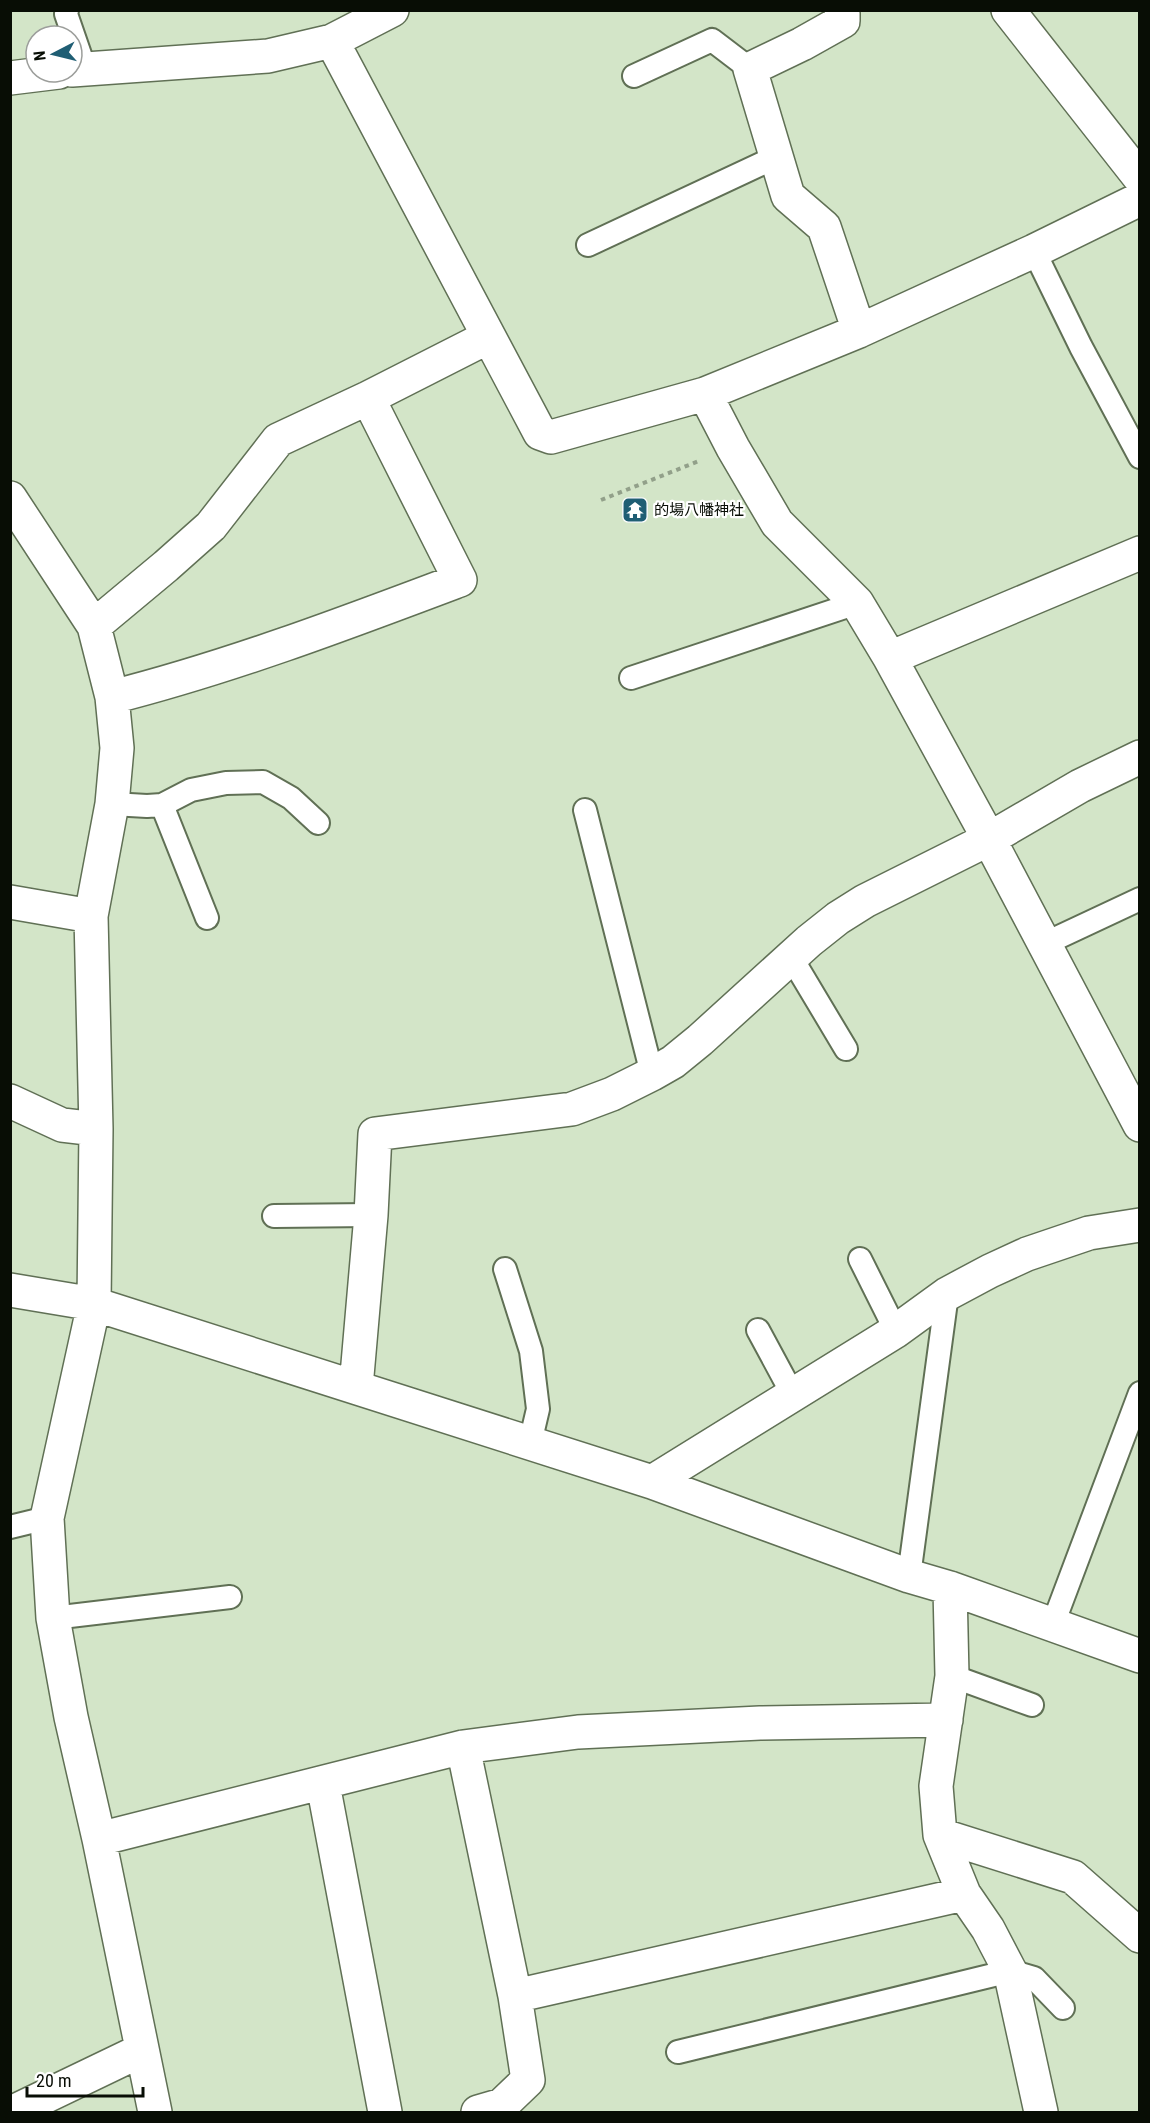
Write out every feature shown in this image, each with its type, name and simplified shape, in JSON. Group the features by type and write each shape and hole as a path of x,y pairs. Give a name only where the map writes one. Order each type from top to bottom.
{"street":[{"path":"84,69 268,56 332,41 392,10"},
{"path":"841,10 843,21 750,69 788,196 824,227 859,331"},
{"path":"1008,10 1140,178"},
{"path":"332,41 540,433 551,437 705,394 859,331 1034,251 1140,199"},
{"path":"94,626 211,526 278,440 368,398 488,337"},
{"path":"705,394 733,448 777,523 857,603 890,658 989,839 1140,1125"},
{"path":"112,697 148,688 331,629 460,580 368,398"},
{"path":"10,498 94,626 112,697 117,748 112,804 91,916 96,1129 94,1304 47,1518 53,1618 71,1717 99,1839 155,2112"},
{"path":"890,658 1140,553"},
{"path":"356,1387 371,1215 375,1134 572,1108 612,1094 673,1062 838,918 989,839 1080,786 1140,757"},
{"path":"10,902 91,916"},
{"path":"10,1101 62,1125 96,1129"},
{"path":"652,1482 896,1331 947,1294 1027,1254 1089,1233 1140,1225"},
{"path":"10,1290 94,1304 652,1482 909,1576 950,1588 1140,1656"},
{"path":"950,1588 952,1676 936,1786 940,1835 964,1894 988,1929 1010,1971 1041,2112"},
{"path":"99,1839 463,1747 578,1732 760,1723 946,1720"},
{"path":"463,1747 515,1996 528,2080 495,2110"},
{"path":"323,1784 385,2112"},
{"path":"940,1835 1073,1877 1140,1936"},
{"path":"515,1996 964,1894"},
{"path":"13,2112 142,2050"}],"lane":[{"path":"634,76 712,40 750,69"},
{"path":"588,245 776,157"},
{"path":"1034,251 1081,347 1140,457"},
{"path":"631,678 857,603"},
{"path":"112,804 162,805 191,790 226,783 263,782 291,798 318,823"},
{"path":"162,805 207,918"},
{"path":"585,810 652,1074"},
{"path":"1044,944 1140,899"},
{"path":"791,957 846,1049"},
{"path":"274,1216 371,1215"},
{"path":"860,1259 896,1331"},
{"path":"506,1269 531,1351 538,1409 530,1443"},
{"path":"909,1576 947,1294"},
{"path":"758,1330 793,1395"},
{"path":"1053,1624 1140,1393"},
{"path":"10,1527 47,1518"},
{"path":"53,1618 230,1597"},
{"path":"952,1676 1032,1705"},
{"path":"678,2052 1010,1971 1034,1978 1063,2008"}],"path":[{"path":"600,500 733,448"}],"place":[{"name":"的場八幡神社","path":"635,510"}]}
